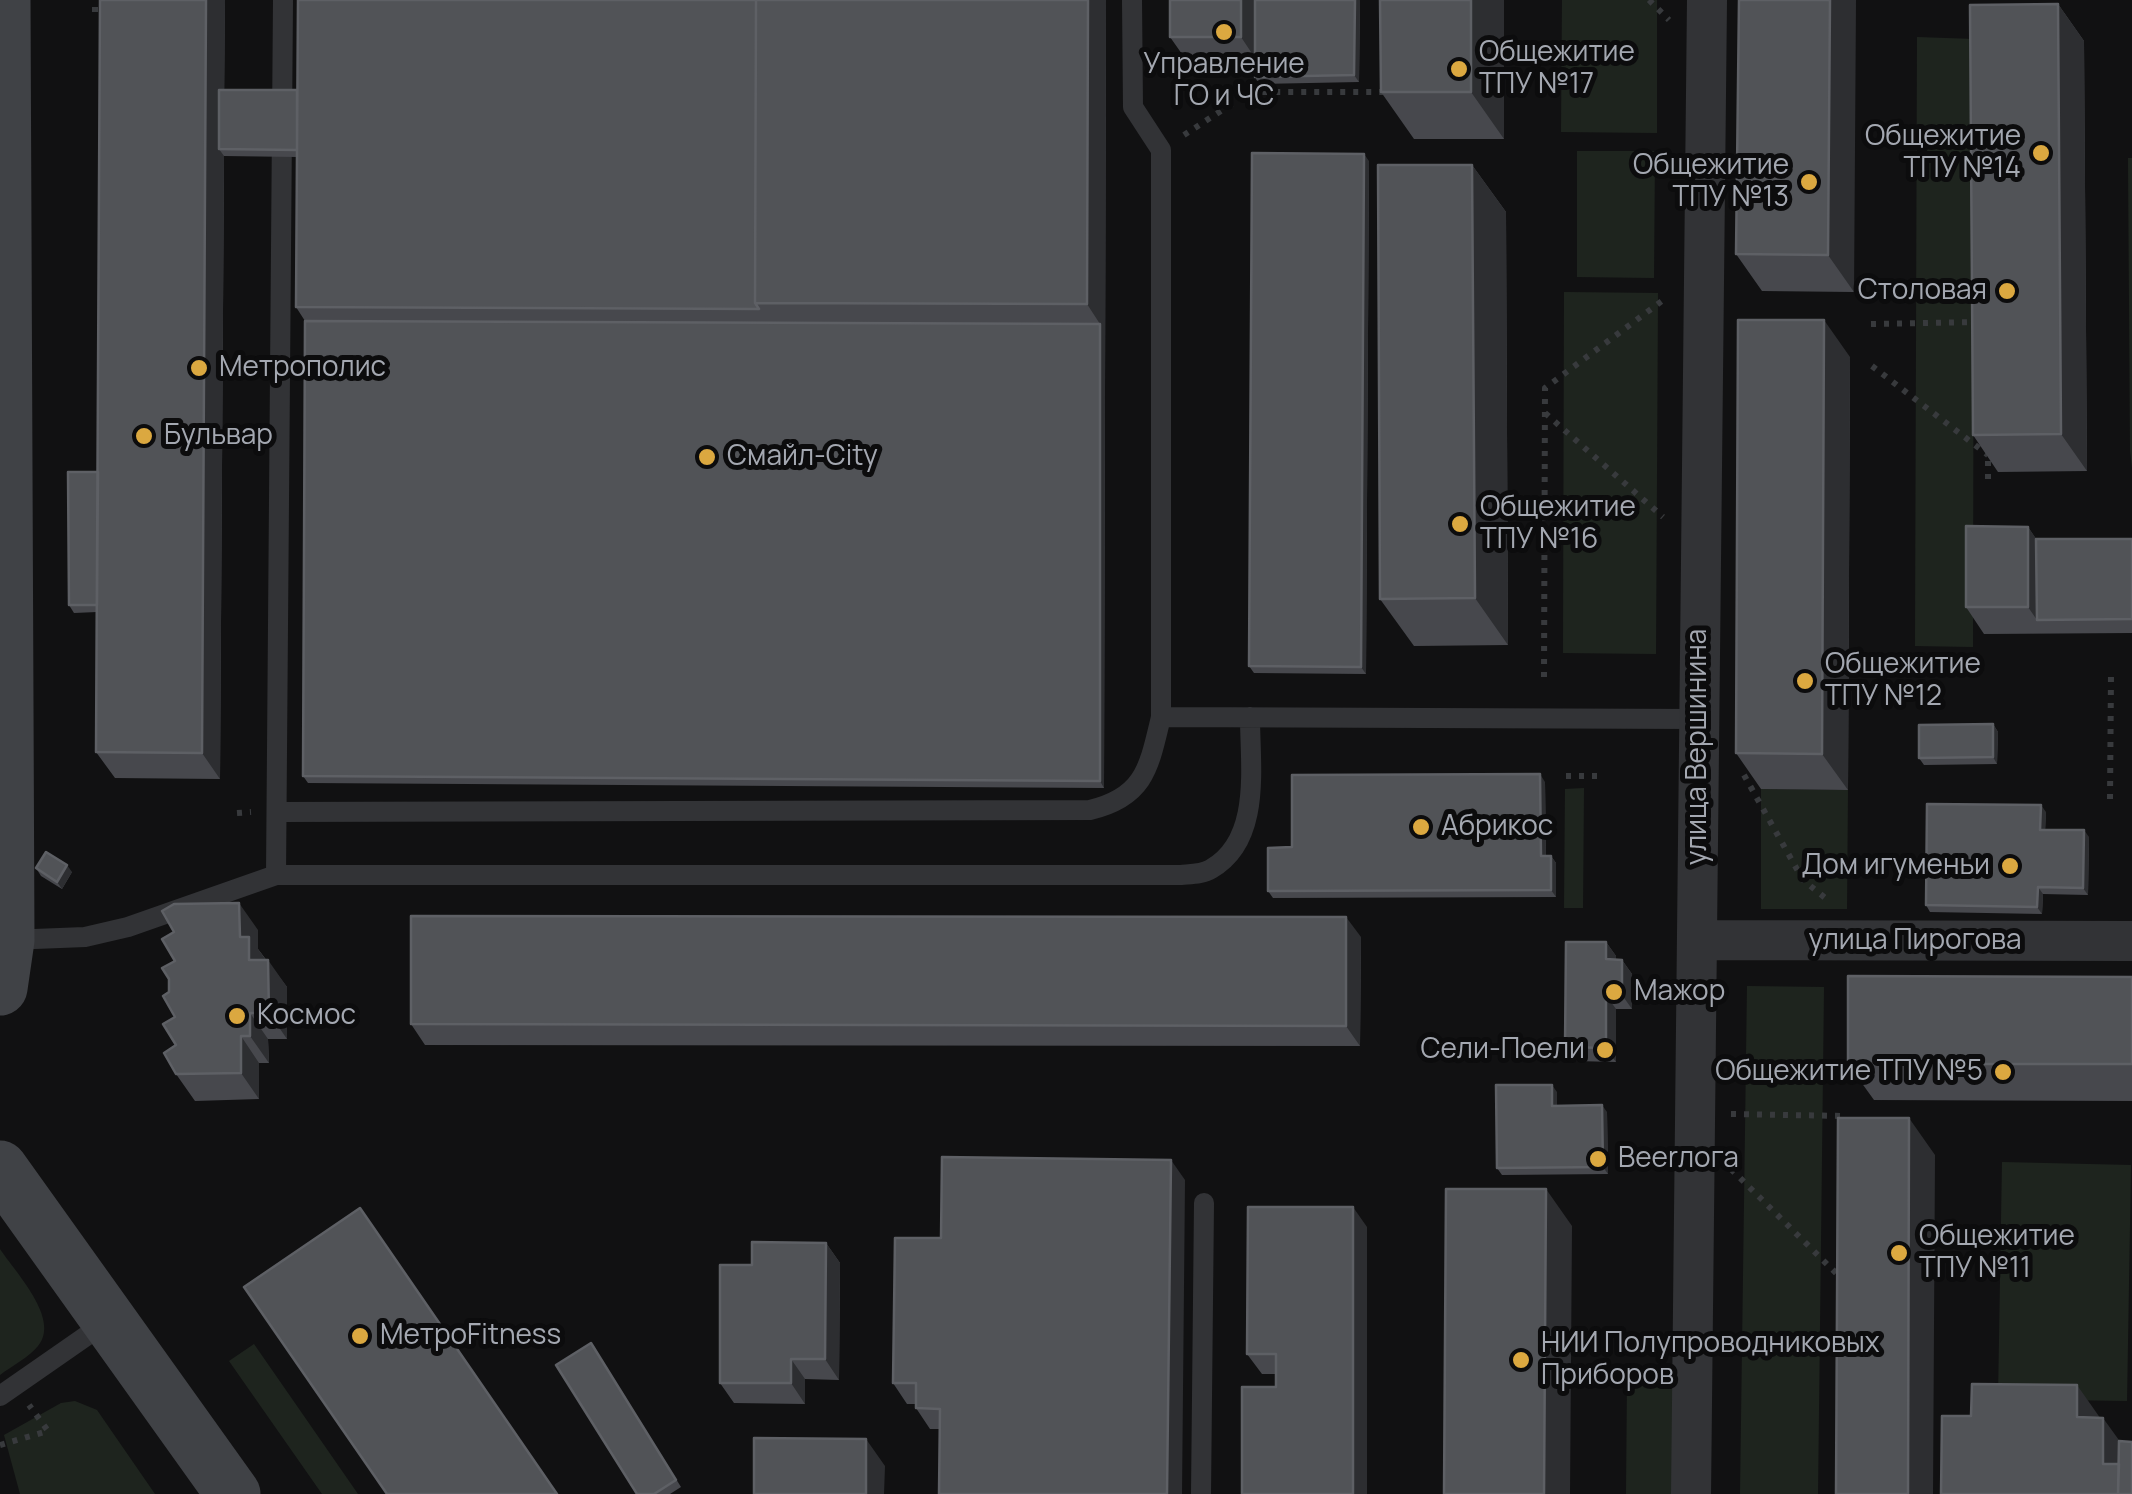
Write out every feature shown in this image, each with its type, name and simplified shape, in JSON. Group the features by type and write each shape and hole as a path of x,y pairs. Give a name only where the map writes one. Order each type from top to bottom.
{"street":[{"path":"2,953 3,0"},
{"name":"улица Вершинина","path":"1691,1494 1706,0"},
{"name":"улица Пирогова","path":"1698,940 2132,942"},
{"path":"0,1168 232,1494"}],"lane":[{"path":"276,875 283,0"},
{"path":"277,812 1090,810 1114,804 1134,789 1149,768 1161,718 1160,150 1133,107 1132,0"},
{"path":"2,953 128,926 276,875 1181,875 1208,871 1227,857 1242,834 1249,810 1250,717"},
{"path":"1161,718 1697,719"},
{"path":"1201,1494 1204,1202"},
{"path":"0,1396 108,1321"}],"path":[{"path":"95,0 95,12"},
{"path":"1649,0 1676,26"},
{"path":"1160,150 1250,92 1385,92"},
{"path":"1544,676 1545,388 1675,290"},
{"path":"1871,324 1987,322"},
{"path":"1872,366 1988,454"},
{"path":"1545,413 1676,528"},
{"path":"1988,436 1988,487"},
{"path":"2110,798 2111,675"},
{"path":"1744,775 1803,880 1876,940"},
{"path":"1566,776 1603,776"},
{"path":"1730,1114 1846,1116"},
{"path":"1730,1168 1842,1280"},
{"path":"0,1445 48,1432 28,1404"}],"shaded area":[{"path":"1562,0 1657,0 1657,133 1561,132"},
{"path":"1917,37 1974,39 1973,647 1915,646"},
{"path":"1577,151 1655,151 1654,278 1577,277"},
{"path":"2128,158 2132,158 2132,468 2130,450"},
{"path":"1564,292 1658,293 1656,654 1563,653"},
{"path":"1584,788 1583,908 1564,908 1565,789"},
{"path":"1761,789 1848,790 1847,909 1761,909"},
{"path":"1747,986 1824,987 1818,1494 1740,1494"},
{"path":"2002,1162 2131,1165 2127,1401 1998,1399"},
{"path":"0,1249 33,1296 44,1323 44,1335 25,1358 0,1375"},
{"path":"254,1344 358,1494 322,1494 229,1361"},
{"path":"1627,1383 1674,1384 1672,1494 1626,1494"},
{"path":"75,1401 97,1410 155,1494 20,1494 4,1435 61,1403"}],"building":[{"path":"100,0 206,0 202,753 96,752"},
{"path":"298,0 756,0 755,303 759,309 296,307"},
{"path":"756,0 1088,0 1087,304 755,303"},
{"path":"1170,0 1241,0 1241,37 1170,37"},
{"path":"1255,0 1355,0 1354,75 1255,77"},
{"path":"1380,0 1471,0 1471,92 1381,92"},
{"name":"Общежитие ТПУ №13","path":"1739,0 1830,0 1828,255 1736,254"},
{"name":"Общежитие ТПУ №14","path":"2058,4 2061,434 1973,435 1970,5"},
{"path":"219,90 297,90 297,150 219,149"},
{"path":"1252,153 1364,154 1361,667 1249,666"},
{"path":"1378,165 1472,165 1475,598 1380,599"},
{"name":"Общежитие ТПУ №12","path":"1738,320 1824,320 1822,754 1736,753"},
{"name":"Смайл-City","path":"305,321 1100,324 1100,781 303,776"},
{"path":"68,472 98,472 97,605 69,605"},
{"path":"1966,526 2028,527 2028,607 1966,607"},
{"path":"2036,539 2132,539 2132,619 2037,620"},
{"path":"1993,724 1993,757 1919,758 1919,725"},
{"name":"Абрикос","path":"1540,774 1541,856 1551,856 1551,890 1268,891 1268,848 1292,847 1292,775"},
{"name":"Дом игуменьи","path":"1927,804 2041,805 2040,830 2084,830 2083,888 2038,887 2037,907 1926,905"},
{"path":"46,852 67,865 57,882 36,868"},
{"name":"Космос","path":"239,903 240,937 249,937 249,960 268,960 269,1013 250,1013 250,1036 241,1036 241,1073 176,1074 164,1053 176,1045 163,1024 175,1017 163,996 169,992 169,979 162,968 175,961 162,939 174,932 162,911 174,904"},
{"path":"411,916 1346,917 1346,1026 411,1024"},
{"path":"1566,942 1606,942 1606,959 1622,960 1622,995 1606,995 1606,1048 1565,1047"},
{"path":"1848,976 2132,977 2132,1064 1848,1064"},
{"path":"1496,1085 1552,1085 1552,1106 1602,1105 1603,1167 1497,1168"},
{"path":"1838,1118 1909,1118 1908,1494 1836,1494"},
{"path":"942,1157 1171,1160 1167,1494 939,1494 940,1409 916,1408 916,1383 893,1383 895,1238 941,1238"},
{"name":"НИИ Полупроводниковых Приборов","path":"1446,1189 1546,1189 1544,1494 1444,1494"},
{"path":"1248,1207 1353,1207 1353,1494 1242,1494 1242,1387 1276,1387 1276,1354 1247,1354"},
{"path":"360,1208 557,1494 387,1494 244,1287"},
{"path":"752,1242 826,1243 825,1359 791,1359 791,1383 720,1383 720,1265 752,1265"},
{"path":"591,1343 676,1480 654,1494 637,1494 556,1365"},
{"path":"1972,1384 2077,1385 2077,1417 2103,1418 2103,1464 2119,1464 2118,1494 1941,1494 1942,1416 1971,1416"},
{"path":"754,1438 866,1439 866,1494 754,1494"},
{"path":"2119,1441 2132,1442 2132,1494 2118,1494"}],"place":[{"name":"Управление ГО и ЧС","path":"1224,32"},
{"name":"Общежитие ТПУ №17","path":"1459,69"},
{"name":"Общежитие ТПУ №14","path":"2041,153"},
{"name":"Общежитие ТПУ №13","path":"1809,182"},
{"name":"Столовая","path":"2007,291"},
{"name":"Метрополис","path":"199,368"},
{"name":"Бульвар","path":"144,436"},
{"name":"Смайл-City","path":"707,457"},
{"name":"Общежитие ТПУ №16","path":"1460,524"},
{"name":"Общежитие ТПУ №12","path":"1805,681"},
{"name":"Абрикос","path":"1421,827"},
{"name":"Дом игуменьи","path":"2010,866"},
{"name":"Мажор","path":"1614,992"},
{"name":"Космос","path":"237,1016"},
{"name":"Сели-Поели","path":"1605,1050"},
{"name":"Общежитие ТПУ №5","path":"2003,1072"},
{"name":"Beerлога","path":"1598,1159"},
{"name":"Общежитие ТПУ №11","path":"1899,1253"},
{"name":"МетроFitness","path":"360,1336"},
{"name":"НИИ Полупроводниковых Приборов","path":"1521,1360"}]}
